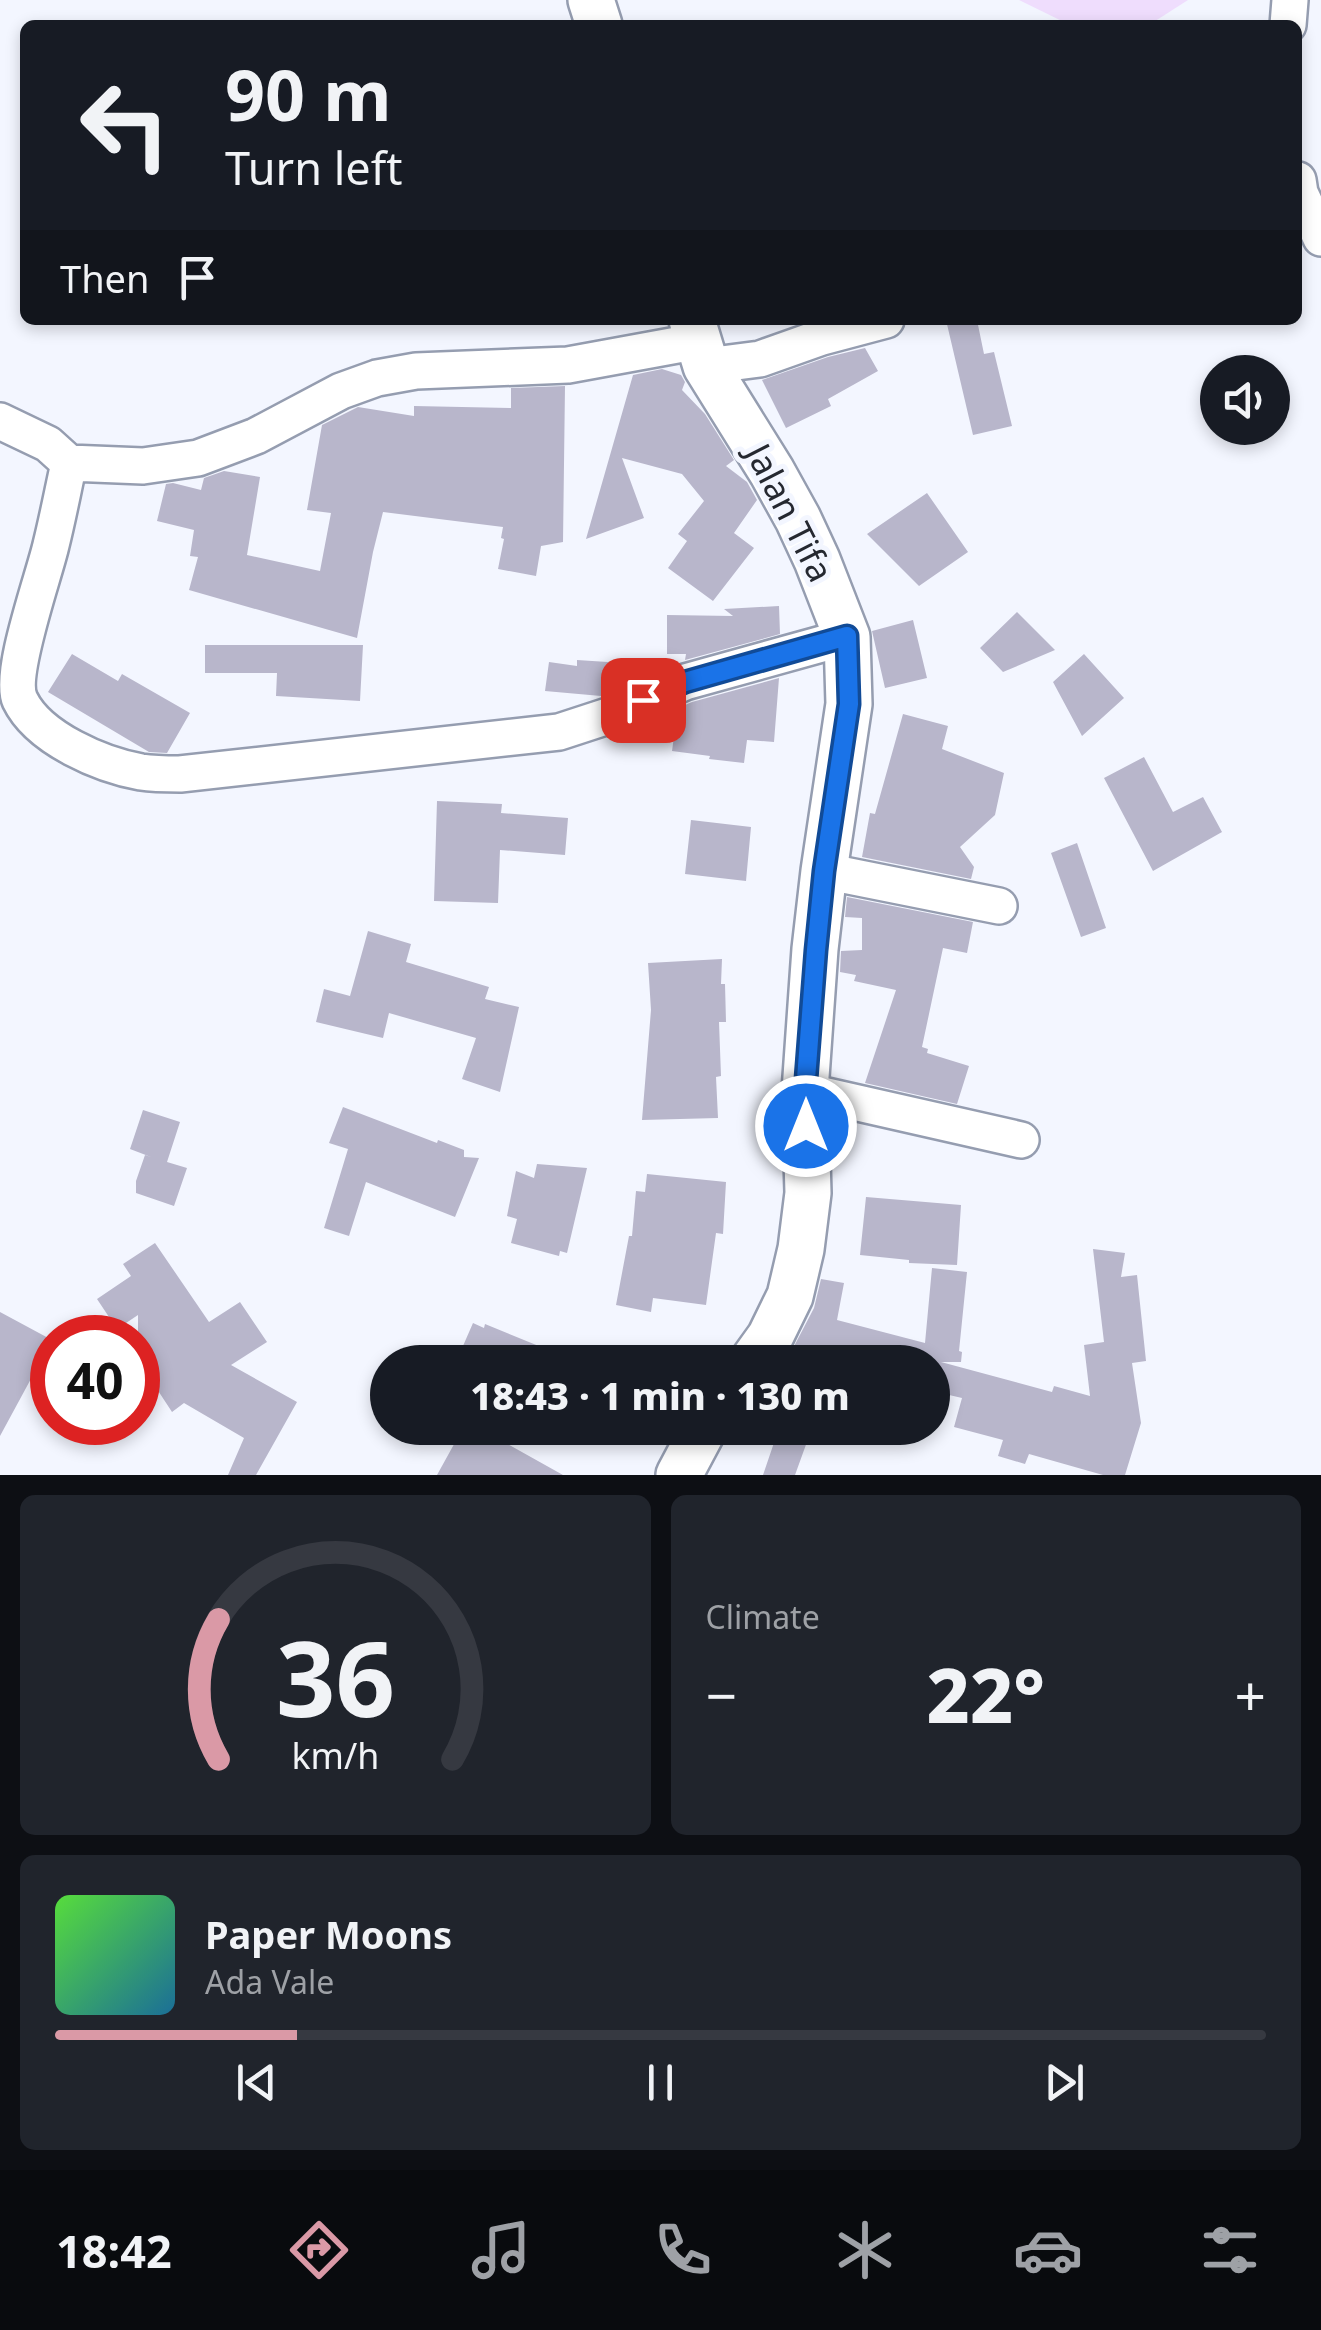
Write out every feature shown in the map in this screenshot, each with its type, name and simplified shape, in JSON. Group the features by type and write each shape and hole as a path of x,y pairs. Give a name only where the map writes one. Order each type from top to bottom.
{"street":[{"path":"1302,198 1321,238"},
{"path":"0,421 48,444 69,462 143,466 198,458 256,436 377,378 416,372 568,366 699,342 760,359 867,325"},
{"name":"Jalan Tifa","path":"699,342 798,520 847,636 849,704 824,871 805,1092 808,1194 790,1296 765,1345"},
{"path":"69,462 9,709 86,756 142,772 180,774 559,732 608,716 685,682 847,636"},
{"path":"824,871 1000,906"},
{"path":"805,1092 1021,1140"},
{"path":"679,1475 695,1445"}],"shaded area":[{"path":"1019,0 1188,0 1157,20 1060,20"}],"building":[{"path":"947,325 978,325 984,354 994,352 1012,426 973,435"},
{"path":"865,348 878,371 828,399 831,406 786,428 762,380"},
{"path":"662,369 681,375 685,382 682,390 705,414 734,460 726,466 747,482 757,500 734,533 754,548 713,601 668,568 687,541 678,534 704,501 682,474 622,458 644,518 586,539 633,375"},
{"path":"565,386 563,542 541,546 536,576 498,569 503,527 383,512 357,638 189,590 198,557 190,556 194,530 157,521 166,484 201,490 204,478 224,471 260,477 247,555 320,571 331,513 307,510 322,425 358,407 414,416 414,406 511,408 511,388"},
{"path":"927,493 968,552 919,586 867,534"},
{"path":"779,606 780,634 685,660 686,654 667,654 667,615 733,616 724,609"},
{"path":"1017,612 1055,650 1003,672 980,648"},
{"path":"913,620 927,678 885,688 872,631"},
{"path":"205,645 363,645 360,701 276,696 277,673 205,673"},
{"path":"72,654 118,681 122,674 190,713 167,753 149,752 48,692"},
{"path":"1084,654 1124,698 1082,736 1053,682"},
{"path":"577,660 623,663 622,673 646,676 601,696 545,691 549,662 577,666"},
{"path":"779,678 774,742 747,740 744,763 672,751 678,708"},
{"path":"903,714 948,726 942,749 1004,773 995,815 960,847 974,867 971,879 862,857 870,813 875,814"},
{"path":"1144,757 1173,812 1203,797 1222,832 1153,871 1104,778"},
{"path":"437,801 502,804 501,813 568,818 565,855 500,850 498,903 434,901"},
{"path":"691,820 751,827 746,881 685,874"},
{"path":"1077,843 1106,928 1081,937 1051,853"},
{"path":"847,897 973,922 967,953 943,948 922,1047 928,1049 927,1053 969,1066 957,1104 865,1083 896,990 854,981 856,975 840,972 841,951 862,950 862,918 845,917"},
{"path":"368,931 411,944 406,962 489,987 485,999 519,1007 500,1092 462,1079 476,1038 389,1013 383,1038 316,1022 324,989 350,996"},
{"path":"722,959 726,1022 719,1022 718,1118 642,1120 651,1010 648,963"},
{"path":"343,1107 464,1150 464,1157 479,1158 455,1217 366,1182 349,1236 324,1228 348,1149 329,1143"},
{"path":"143,1110 180,1122 167,1162 187,1168 174,1206 136,1193 145,1155 151,1157 130,1149"},
{"path":"537,1164 587,1168 567,1253 560,1251 559,1256 511,1243 517,1219 507,1216 516,1171 534,1178"},
{"path":"647,1174 726,1182 723,1234 716,1233 706,1305 653,1298 651,1312 616,1305 632,1236 636,1191 645,1192"},
{"path":"866,1197 961,1205 957,1265 860,1255"},
{"path":"155,1243 209,1322 240,1302 267,1342 231,1365 297,1402 256,1475 228,1475 244,1438 184,1403 172,1412 160,1394 160,1315 108,1315 97,1299 131,1276 123,1264"},
{"path":"1093,1249 1125,1253 1121,1277 1137,1275 1146,1361 1132,1363 1141,1423 1125,1475 1103,1475 1029,1454 1025,1464 998,1456 1003,1440 954,1427 962,1398 950,1395 950,1364 1052,1392 1054,1386 1090,1396 1084,1345 1104,1342"},
{"path":"932,1268 967,1272 961,1362 950,1362 950,1345 795,1345 814,1308 821,1279 844,1283 837,1320 925,1343"},
{"path":"0,1312 30,1328 30,1381 0,1436"},
{"path":"473,1323 536,1345 463,1345"},
{"path":"454,1445 509,1445 563,1475 437,1475"},
{"path":"773,1445 806,1445 795,1475 763,1475"}],"route":[{"path":"643,700 685,682 847,636 849,704 824,871 805,1092 806,1126"}]}
